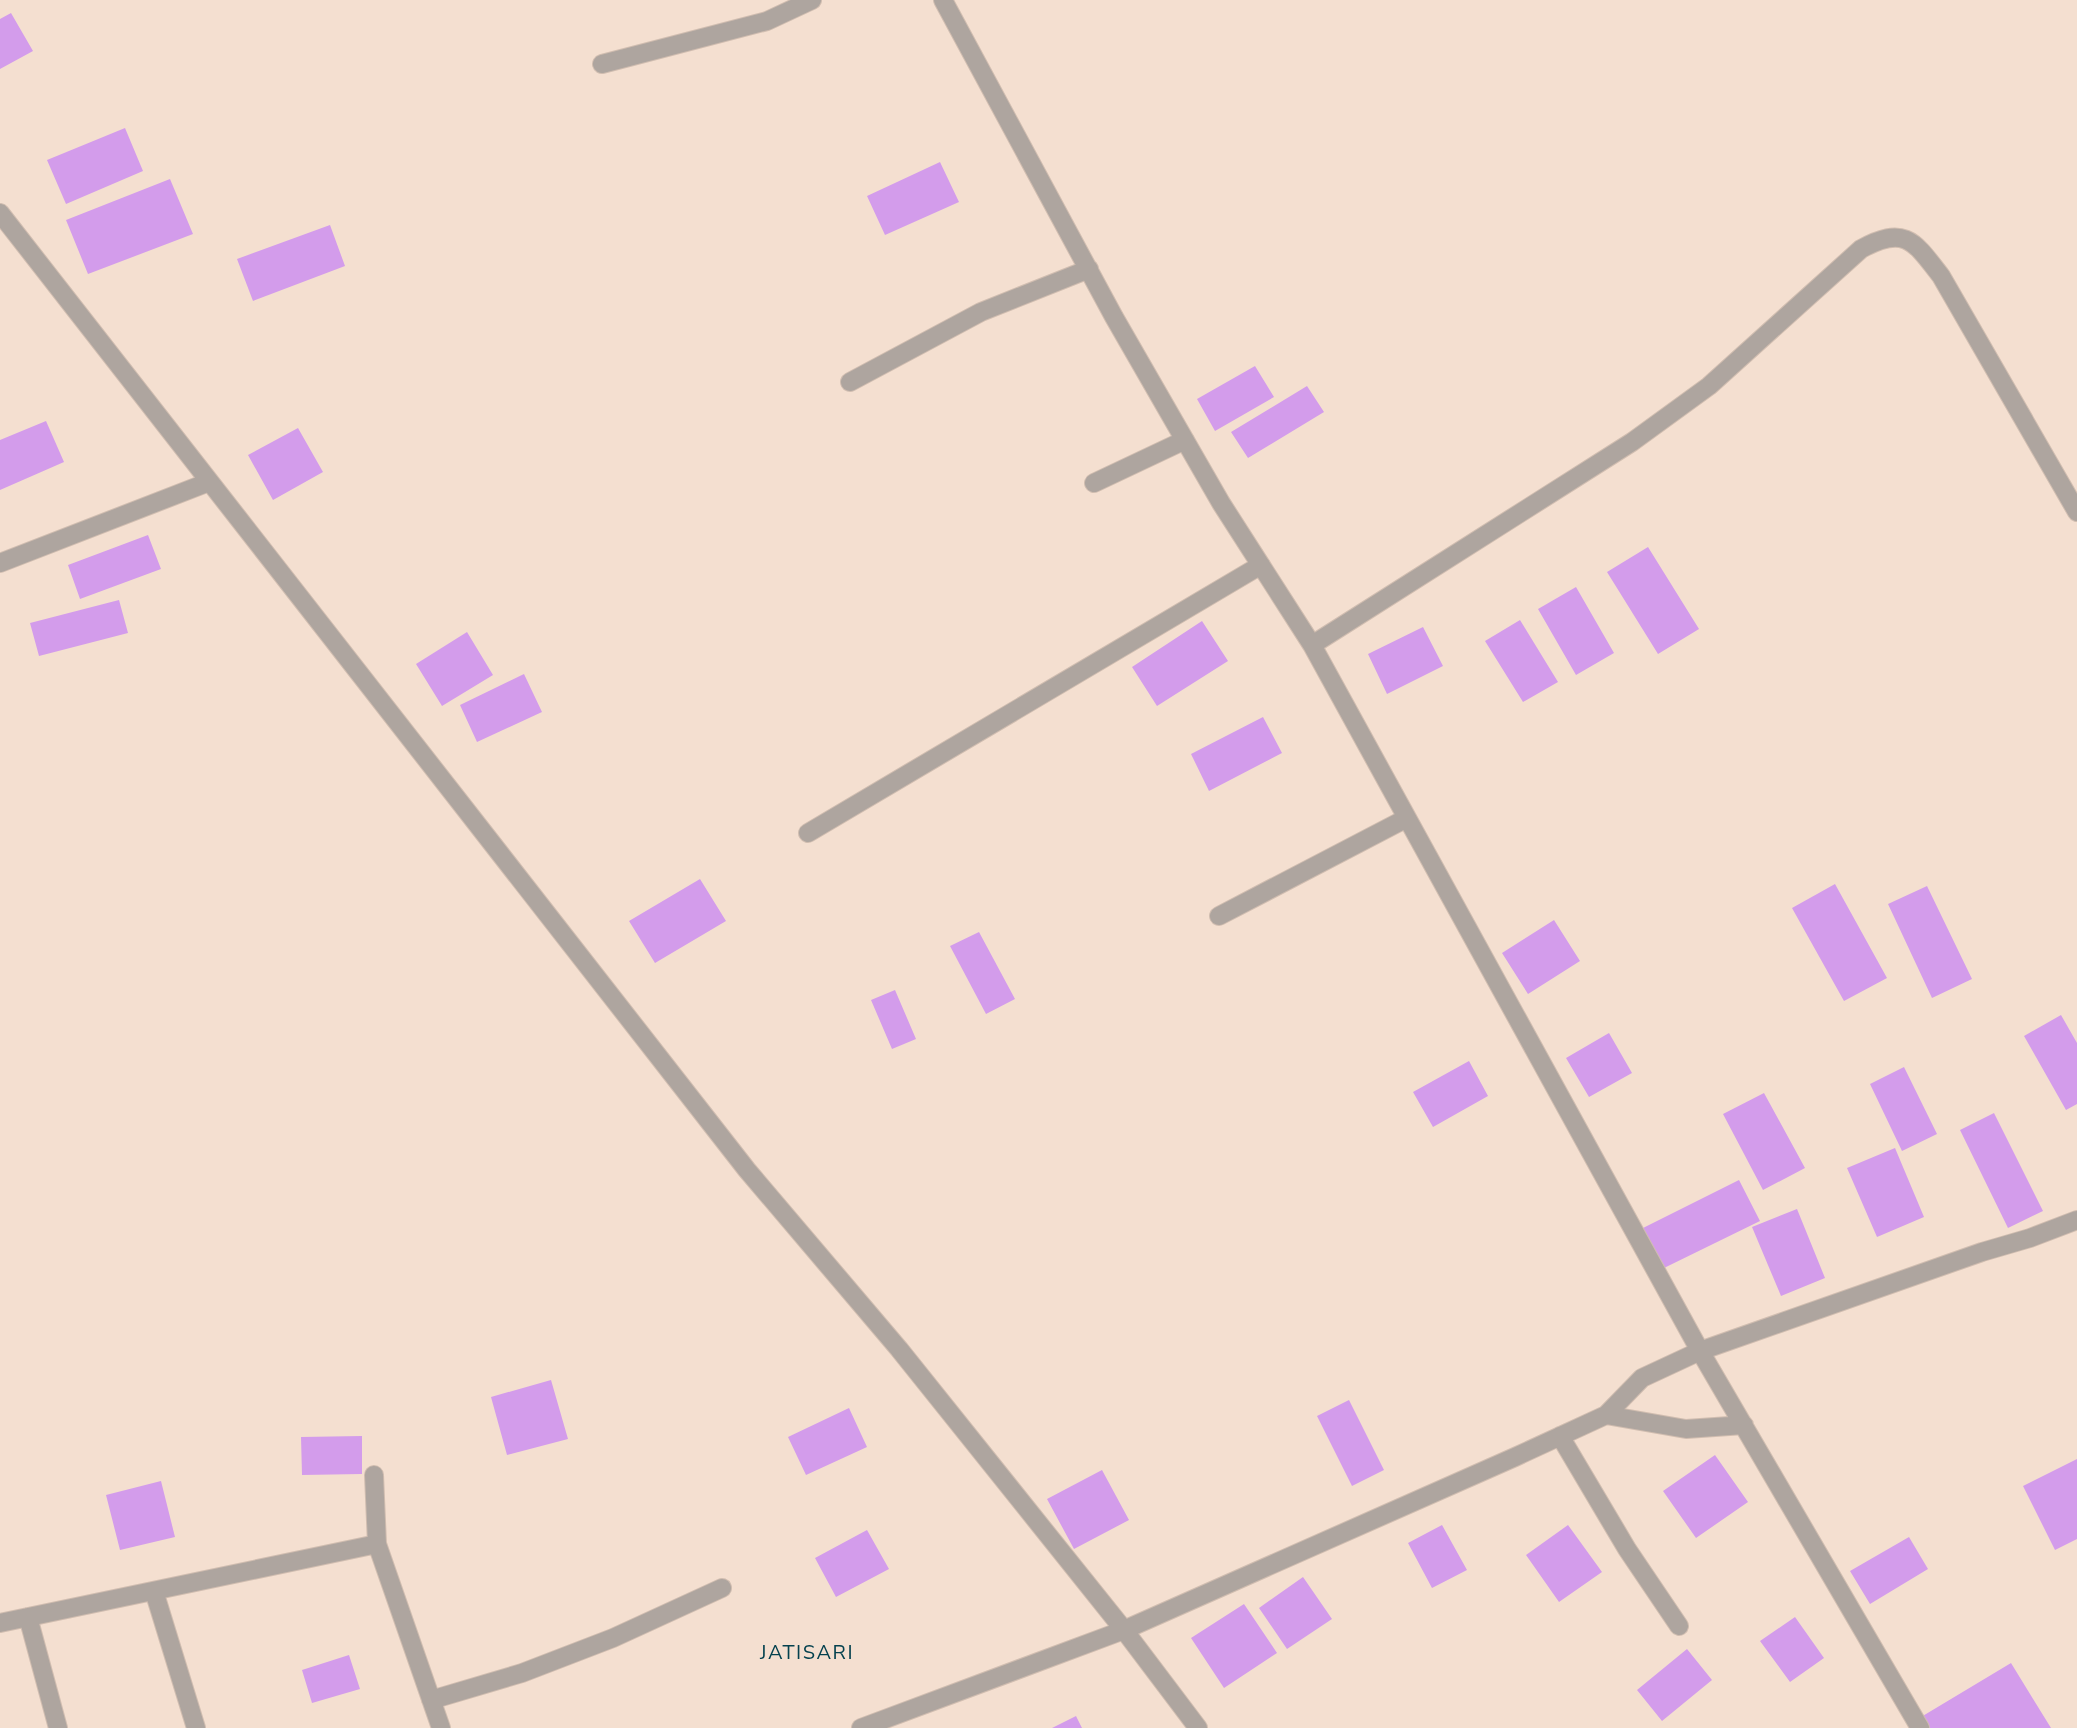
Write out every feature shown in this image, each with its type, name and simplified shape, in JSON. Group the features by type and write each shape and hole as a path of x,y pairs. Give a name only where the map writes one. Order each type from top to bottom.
{"street":[{"path":"602,64 767,21 812,0"},
{"path":"943,0 1114,317 1221,503 1312,645 1700,1351 1920,1728"},
{"path":"0,213 747,1170 899,1349 1124,1630 1198,1728"},
{"path":"1312,645 1632,442 1709,386 1861,249 1889,237 1901,237 1912,242 1941,276 2077,512"},
{"path":"850,382 981,312 1089,269"},
{"path":"1094,483 1185,440"},
{"path":"0,563 210,482"},
{"path":"808,833 1261,565"},
{"path":"1219,915 1407,818"},
{"path":"861,1728 1124,1630 1560,1436 1606,1415 1642,1378 1700,1351 2077,1220"},
{"path":"1606,1415 1686,1429 1739,1417"},
{"path":"1560,1436 1627,1549 1679,1626"},
{"path":"374,1475 377,1544 441,1728"},
{"path":"0,1623 377,1544"},
{"path":"431,1700 532,1669 613,1638 722,1588"},
{"path":"154,1591 196,1728"},
{"path":"28,1617 58,1728"}],"building":[{"path":"11,13 33,51 0,69 0,19"},
{"path":"125,128 143,171 66,204 47,160"},
{"path":"940,162 959,202 885,235 867,196"},
{"path":"170,179 193,234 88,274 66,220"},
{"path":"330,225 345,266 253,301 237,259"},
{"path":"1255,366 1274,397 1215,431 1197,399"},
{"path":"1307,386 1324,412 1248,458 1231,432"},
{"path":"46,421 64,462 0,490 0,440"},
{"path":"298,428 323,472 273,500 248,455"},
{"path":"148,535 161,569 80,599 68,565"},
{"path":"1648,547 1699,629 1658,654 1607,572"},
{"path":"1576,587 1614,653 1576,675 1538,609"},
{"path":"119,600 128,633 39,656 30,623"},
{"path":"1520,620 1558,682 1523,702 1485,641"},
{"path":"1202,621 1228,661 1157,706 1132,667"},
{"path":"1423,627 1443,666 1387,694 1368,654"},
{"path":"467,632 493,675 442,706 416,664"},
{"path":"524,674 542,712 477,742 460,705"},
{"path":"1263,717 1282,753 1209,791 1191,754"},
{"path":"700,879 726,921 655,963 629,921"},
{"path":"1835,884 1887,978 1844,1001 1792,908"},
{"path":"1927,886 1972,979 1932,998 1888,904"},
{"path":"1554,920 1580,961 1528,994 1502,953"},
{"path":"979,932 1015,999 986,1014 950,946"},
{"path":"895,990 916,1039 892,1049 871,1000"},
{"path":"2061,1015 2077,1043 2077,1104 2066,1110 2024,1036"},
{"path":"1609,1033 1632,1073 1589,1097 1566,1058"},
{"path":"1469,1061 1488,1096 1433,1127 1413,1092"},
{"path":"1904,1067 1937,1134 1902,1151 1870,1084"},
{"path":"1764,1093 1805,1168 1763,1190 1723,1114"},
{"path":"1994,1113 2043,1211 2008,1228 1960,1130"},
{"path":"1895,1148 1924,1217 1877,1237 1847,1168"},
{"path":"1739,1180 1760,1221 1664,1268 1643,1228"},
{"path":"1797,1209 1825,1278 1781,1296 1752,1227"},
{"path":"551,1380 568,1439 507,1455 491,1397"},
{"path":"1349,1400 1384,1470 1352,1486 1317,1416"},
{"path":"849,1408 867,1447 806,1475 788,1437"},
{"path":"362,1436 362,1474 302,1475 301,1437"},
{"path":"1715,1455 1748,1502 1696,1538 1663,1491"},
{"path":"2077,1459 2077,1539 2055,1550 2023,1486"},
{"path":"1102,1470 1129,1520 1074,1549 1047,1499"},
{"path":"161,1481 175,1537 120,1550 106,1495"},
{"path":"1442,1525 1467,1570 1432,1588 1408,1543"},
{"path":"1568,1525 1602,1572 1559,1602 1526,1555"},
{"path":"867,1530 889,1569 836,1597 815,1558"},
{"path":"1909,1537 1928,1569 1870,1604 1850,1571"},
{"path":"1303,1577 1332,1619 1287,1649 1259,1608"},
{"path":"1244,1604 1277,1653 1224,1688 1191,1638"},
{"path":"1795,1617 1824,1658 1790,1682 1760,1641"},
{"path":"1687,1649 1712,1680 1662,1721 1637,1690"},
{"path":"349,1655 360,1689 312,1703 302,1670"},
{"path":"2011,1663 2051,1728 1928,1728 1921,1717"},
{"path":"1076,1716 1082,1728 1052,1728"}],"district":[{"name":"JATISARI","path":"807,1652"}]}
